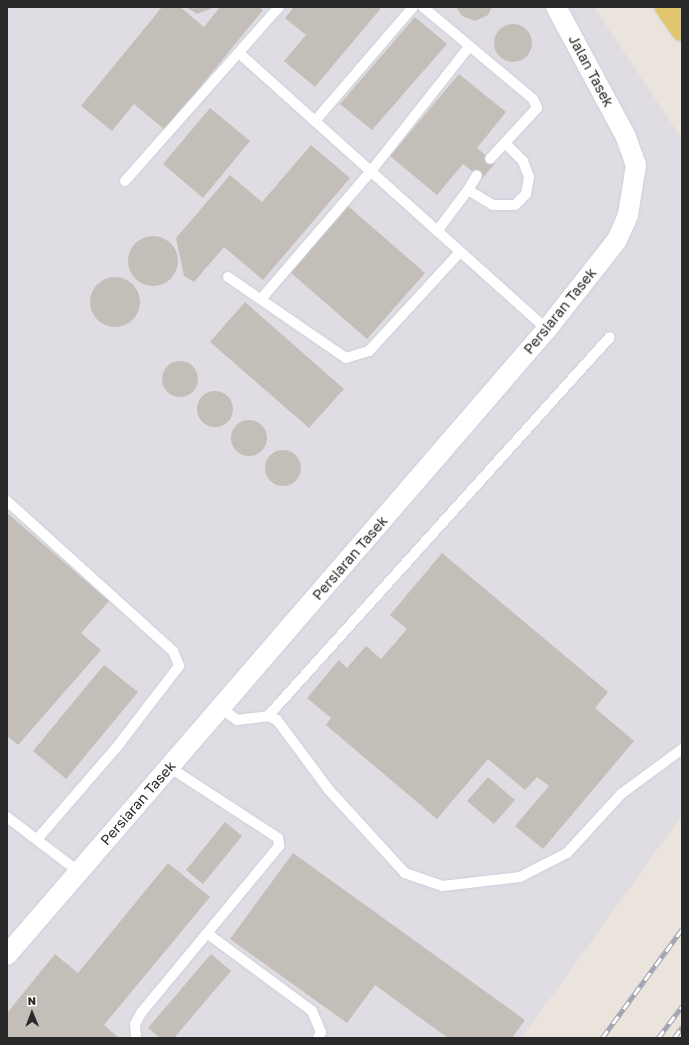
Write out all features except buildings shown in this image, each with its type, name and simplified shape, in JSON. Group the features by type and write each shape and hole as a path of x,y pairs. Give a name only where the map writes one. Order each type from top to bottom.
{"main road":[{"path":"666,7 682,30"}],"street":[{"name":"Jalan Tasek","path":"556,7 625,135"},
{"name":"Persiaran Tasek","path":"7,955 547,329 617,240 628,215 636,165 625,135"}],"lane":[{"path":"125,180 279,7"},
{"path":"315,121 413,7"},
{"path":"424,7 469,47 533,99 537,108 507,145 490,159"},
{"path":"261,299 370,171 469,47"},
{"path":"239,53 547,329"},
{"path":"468,190 493,205 515,205 526,194 528,177 523,161 507,145"},
{"path":"437,231 478,175"},
{"path":"228,277 346,358 369,351 460,252"},
{"path":"268,716 610,337"},
{"path":"7,501 173,651 179,666 116,748 39,838"},
{"path":"221,708 237,720 268,716 277,720 329,790 405,874 442,886 520,877 567,853 621,794 682,749"},
{"path":"136,1038 135,1024 141,1013 208,934 279,846 278,838 187,782 170,767"},
{"path":"7,817 39,838 79,872"},
{"path":"208,934 312,1011 321,1032 318,1038"}],"shaded area":[{"path":"7,7 594,7 682,139 682,815 522,1038 7,1038"}],"railway":[{"path":"602,1038 682,929"},
{"path":"658,1038 682,1006"},
{"path":"674,1038 682,1027"}]}
